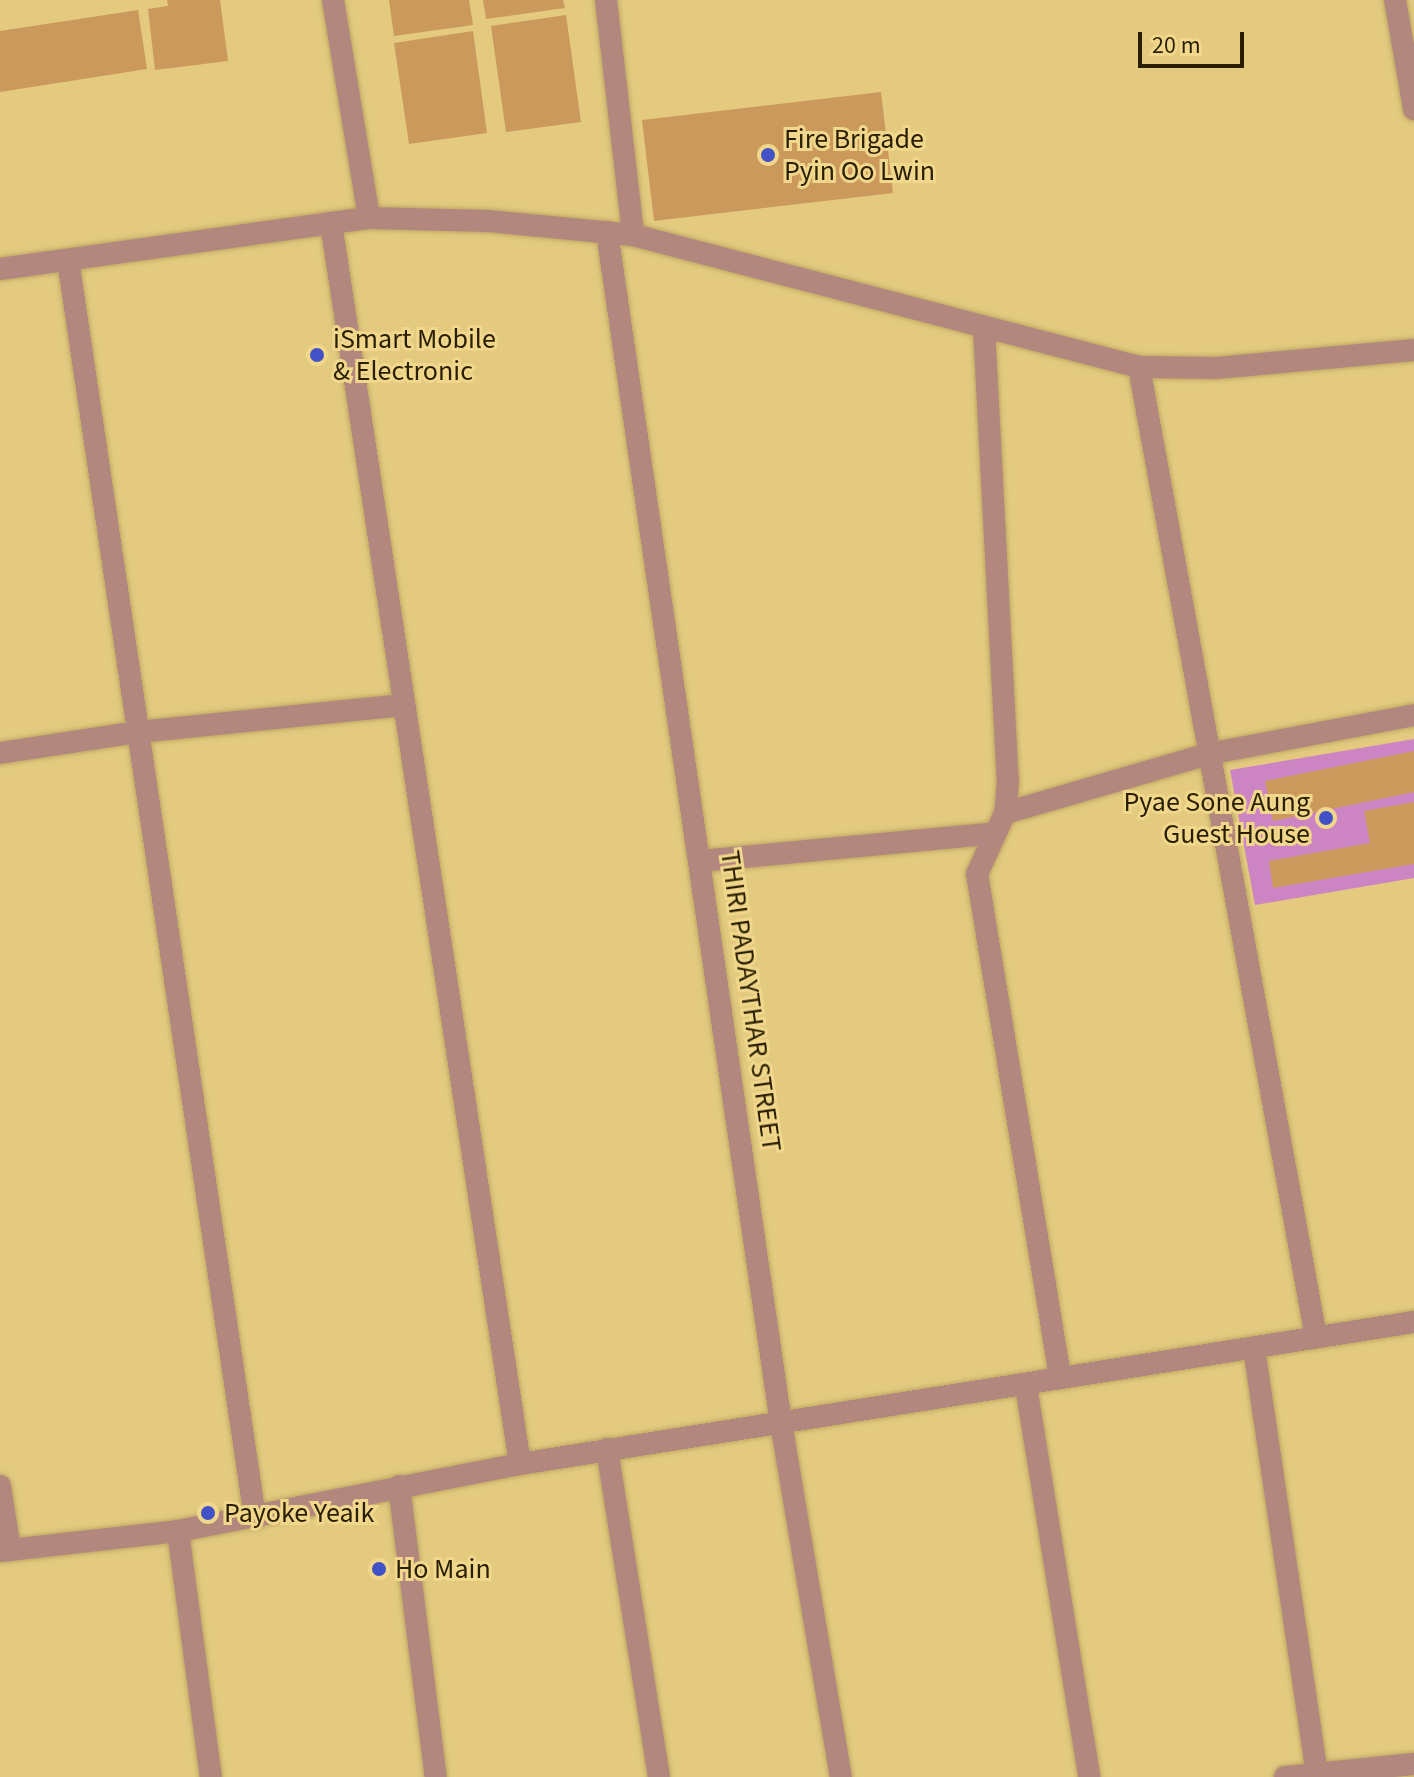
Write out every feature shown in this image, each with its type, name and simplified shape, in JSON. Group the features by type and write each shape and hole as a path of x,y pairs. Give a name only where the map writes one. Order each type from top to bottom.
{"street":[{"path":"333,0 369,218"},
{"path":"606,0 633,235"},
{"path":"1395,0 1414,109"},
{"path":"0,269 369,218 633,235 1139,367 1216,368 1414,350"},
{"path":"331,223 520,1464"},
{"name":"THIRI PADAYTHAR STREET","path":"607,232 781,1423 841,1777"},
{"path":"68,260 255,1518"},
{"path":"984,328 1008,781 1000,823 977,874 1060,1376"},
{"path":"1139,367 1316,1337"},
{"path":"0,753 138,732 404,705"},
{"path":"701,861 1000,823 1208,754 1414,715"},
{"path":"0,1486 5,1550 178,1531 255,1518 399,1486 607,1449 1026,1386 1060,1376 1414,1322"},
{"path":"1254,1348 1317,1775"},
{"path":"1026,1386 1089,1777"},
{"path":"607,1449 659,1777"},
{"path":"399,1486 436,1777"},
{"path":"178,1531 211,1777"},
{"path":"1285,1777 1414,1764"}],"shaded area":[{"name":"Pyae Sone Aung Guest House","path":"1414,739 1414,878 1255,905 1230,770"}],"building":[{"path":"167,0 220,0 228,61 155,70 148,9 168,6"},
{"path":"389,0 469,0 473,25 394,36"},
{"path":"483,0 563,0 565,8 486,19"},
{"path":"138,10 147,69 0,92 0,31"},
{"path":"566,15 581,122 506,132 491,26"},
{"path":"473,31 487,133 409,144 394,43"},
{"path":"881,92 893,193 654,221 642,120"},
{"path":"1414,751 1414,792 1273,821 1265,781"},
{"path":"1414,802 1414,864 1273,888 1269,861 1370,843 1364,811"}],"place":[{"name":"Fire Brigade Pyin Oo Lwin","path":"768,155"},
{"name":"iSmart Mobile & Electronic","path":"317,355"},
{"name":"Pyae Sone Aung Guest House","path":"1326,818"},
{"name":"Payoke Yeaik","path":"208,1513"},
{"name":"Ho Main","path":"379,1569"}]}
